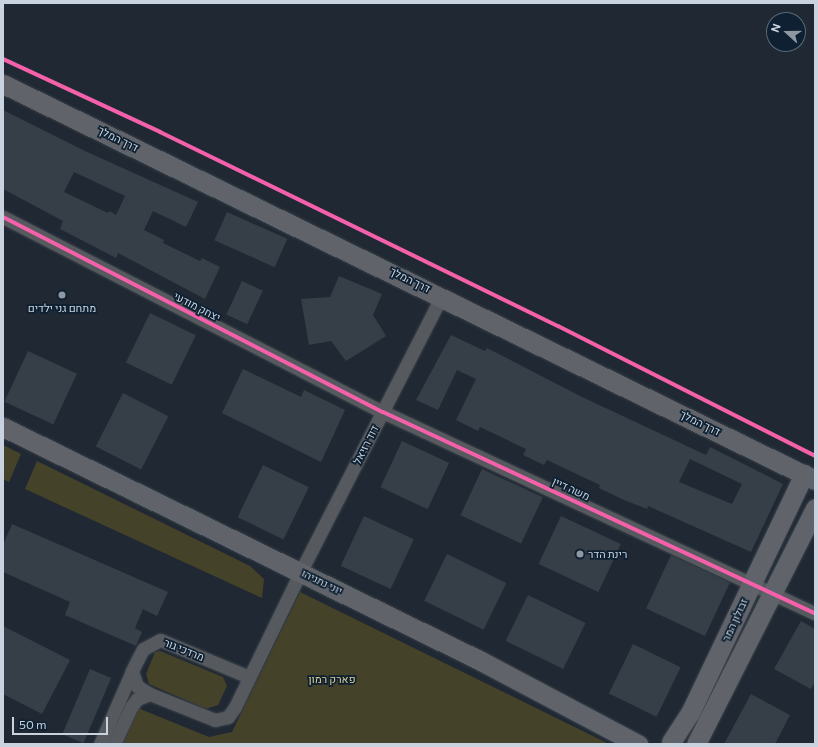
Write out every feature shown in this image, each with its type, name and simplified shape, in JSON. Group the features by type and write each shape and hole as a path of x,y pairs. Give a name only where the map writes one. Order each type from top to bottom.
{"street":[{"name":"דרך המלך","path":"3,84 442,296 809,477"},
{"name":"יצחק מודעי","path":"3,217 383,412"},
{"name":"דוד רזיאל","path":"301,571 442,296"},
{"name":"משה דיין","path":"383,412 752,582 815,613"},
{"name":"יוני נתניהו","path":"3,427 301,571 557,699 638,744"},
{"name":"זבולון המר","path":"674,743 690,713 752,582 809,477"},
{"name":"זבולון המר","path":"696,744 815,508"},
{"path":"132,671 137,686 150,694 215,720 228,717 301,571"},
{"name":"מרדכי גור","path":"100,744 143,648 160,640 249,677"},
{"path":"114,744 131,707 137,699 150,694"}],"green space":[{"path":"3,445 21,454 9,482 3,479"},
{"path":"37,461 250,566 264,579 262,598 25,489"},
{"name":"פארק רמון","path":"300,592 609,744 123,744 138,708 209,737 232,732"},
{"path":"160,651 223,677 227,686 218,705 206,709 149,684 146,674 155,652"}],"building":[{"path":"3,110 85,151 198,202 186,227 153,211 144,230 164,240 163,243 200,261 202,258 220,267 205,299 118,253 116,258 60,229 63,221 3,189","holes":["74,172 125,196 116,215 109,211 108,213 64,192"]},
{"path":"227,212 287,239 275,267 214,240"},
{"path":"339,276 382,294 373,315 386,336 346,361 331,341 309,345 301,299 330,297"},
{"path":"242,281 263,291 247,324 226,315"},
{"path":"150,313 196,335 172,385 126,362"},
{"path":"451,335 485,351 487,348 580,396 706,455 710,447 783,484 751,552 648,506 647,509 624,500 599,488 600,485 547,460 544,465 523,455 526,449 480,427 478,431 456,420 476,379 457,370 438,410 416,400","holes":["690,459 742,484 732,504 679,482"]},
{"path":"28,351 77,374 53,425 4,402"},
{"path":"243,369 301,397 304,390 345,410 321,462 222,413"},
{"path":"123,393 168,416 141,470 96,446"},
{"path":"402,441 449,463 428,509 380,487"},
{"path":"263,465 309,487 283,539 238,517"},
{"path":"482,469 543,497 521,544 460,515"},
{"path":"364,516 414,539 391,589 341,566"},
{"name":"רינת הדר","path":"561,516 621,544 598,592 539,564"},
{"path":"12,524 168,592 157,616 143,609 135,628 142,632 136,646 65,615 70,602 3,572 3,545"},
{"path":"447,554 506,583 484,630 424,601"},
{"path":"671,555 730,582 705,636 646,608"},
{"path":"528,595 586,623 563,669 506,641"},
{"path":"801,621 815,629 815,681 811,689 774,669"},
{"path":"3,626 70,660 42,714 3,694"},
{"path":"633,644 681,667 657,717 609,693"},
{"path":"90,669 111,678 83,743 62,734"},
{"path":"751,694 790,715 775,744 724,744"}],"cycle path":[{"path":"3,59 160,132 558,326 815,456"},
{"path":"3,217 383,412 815,613"}],"place":[{"name":"מתחם גני ילדים","path":"62,295"},
{"name":"רינת הדר","path":"580,554"}]}
